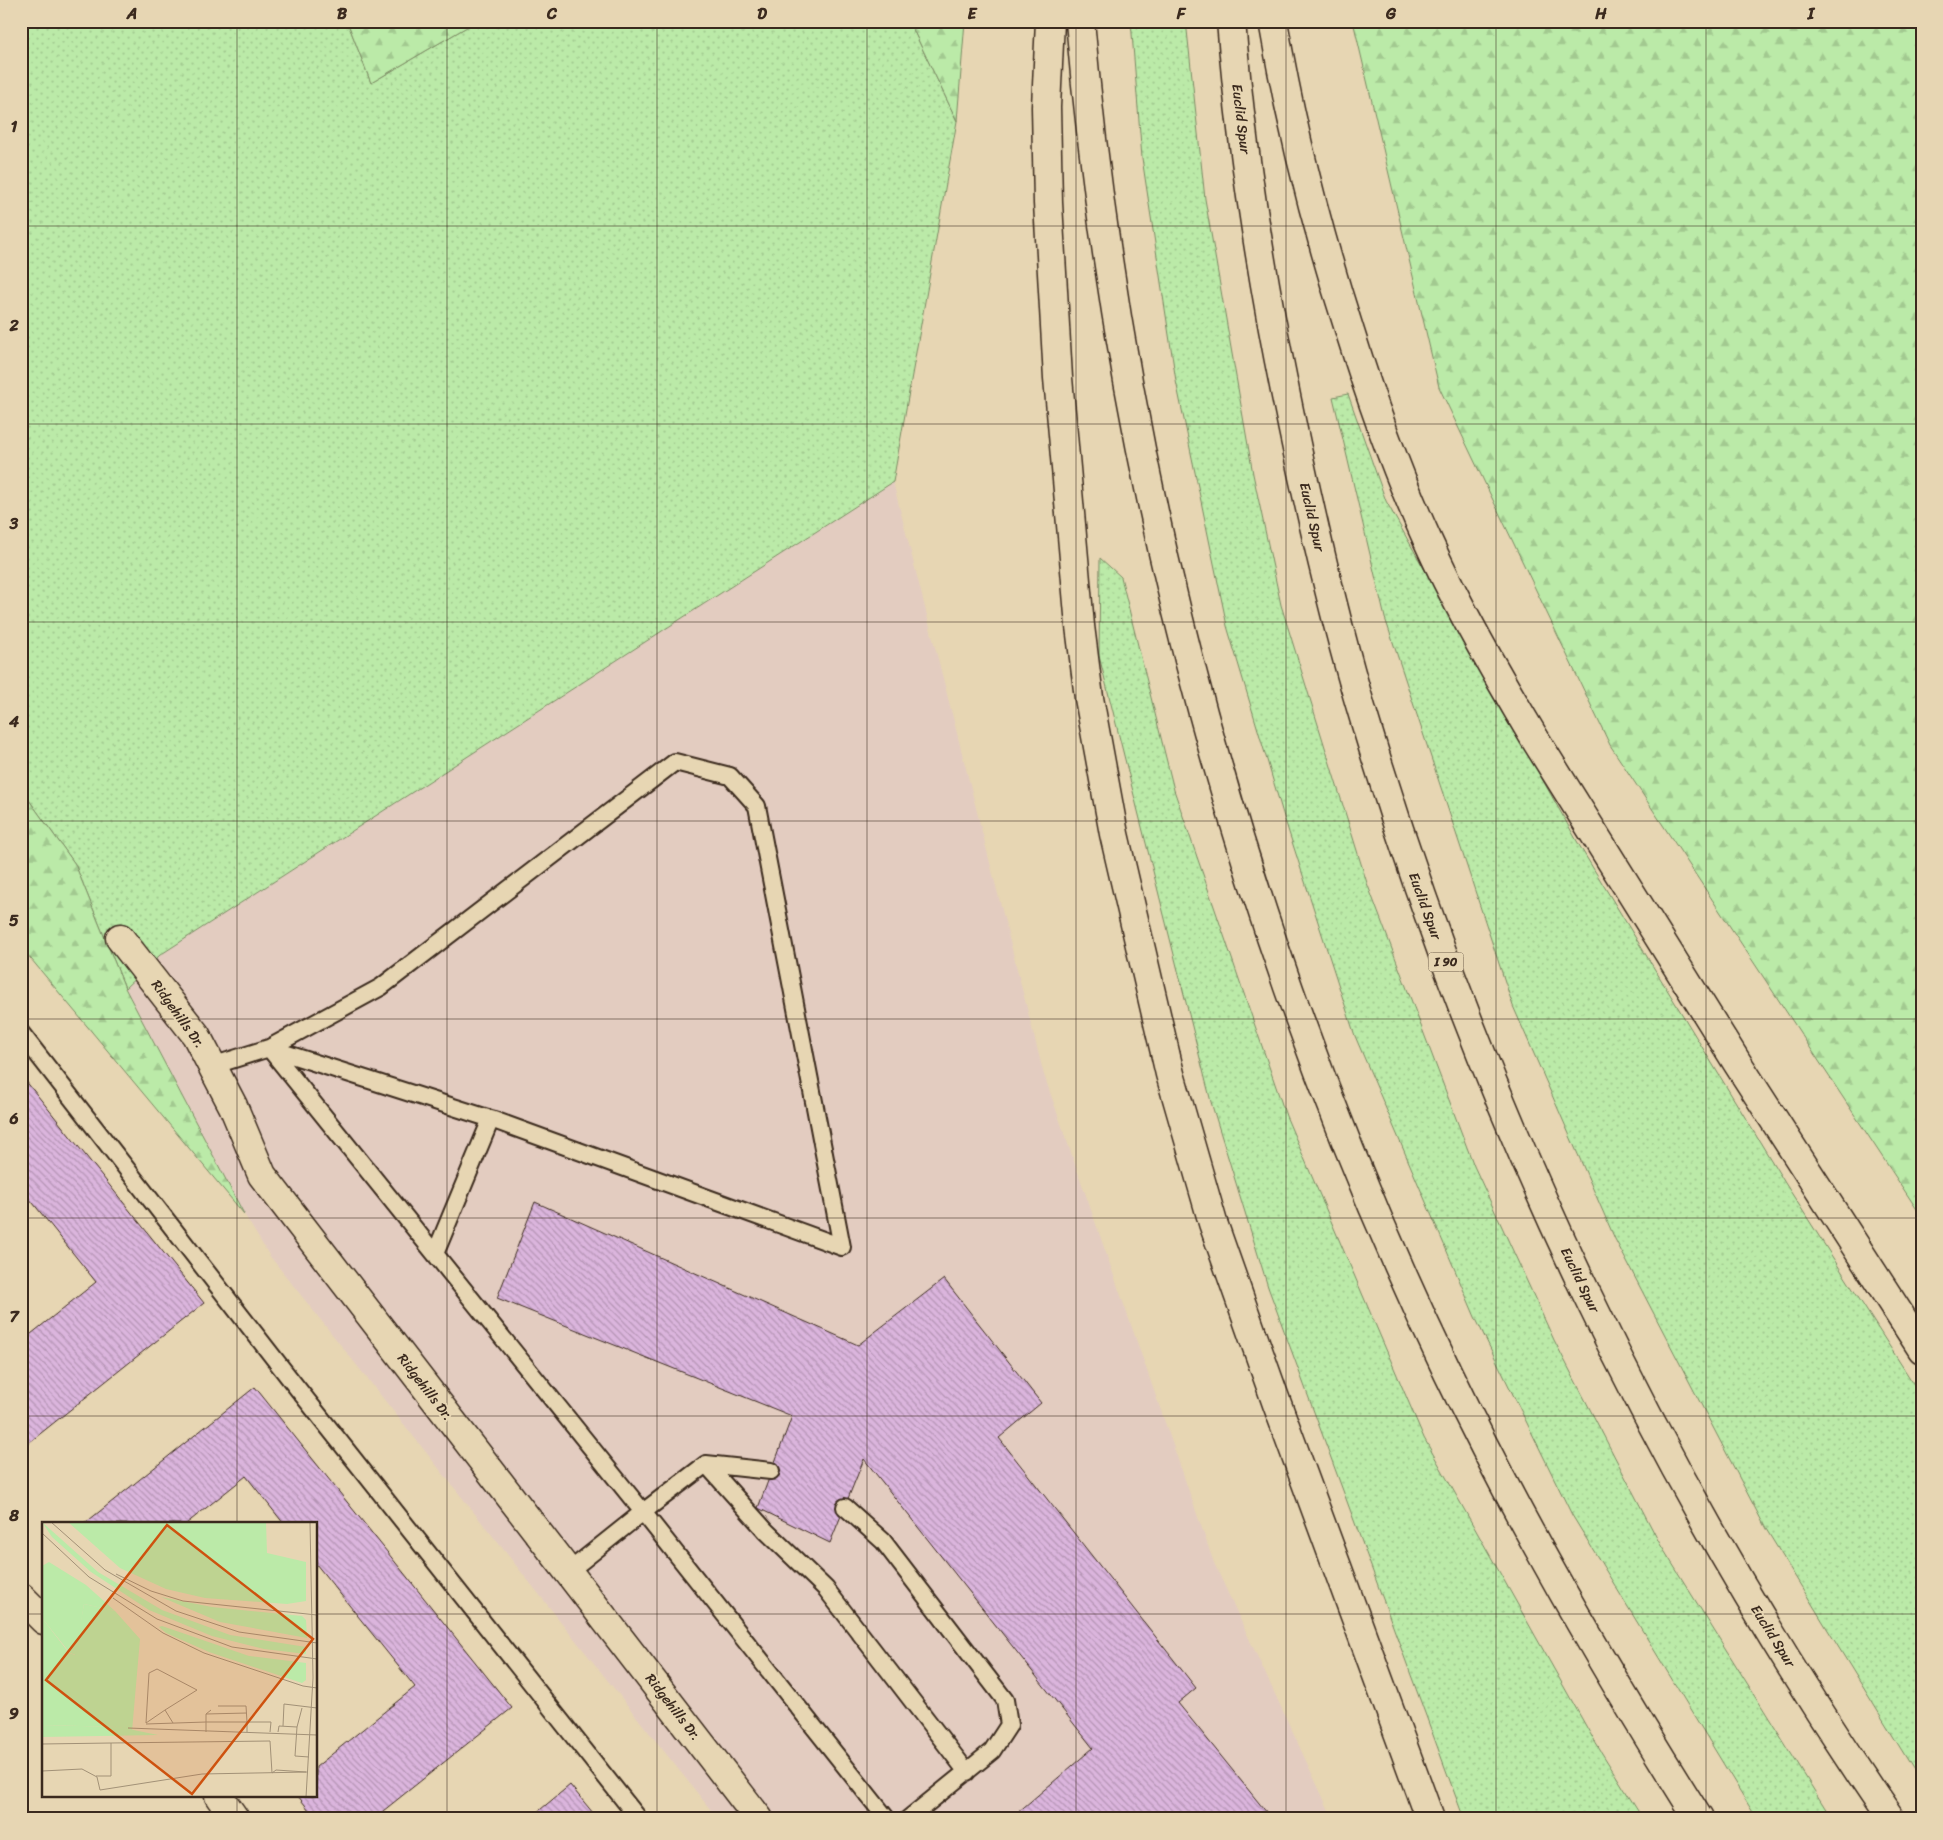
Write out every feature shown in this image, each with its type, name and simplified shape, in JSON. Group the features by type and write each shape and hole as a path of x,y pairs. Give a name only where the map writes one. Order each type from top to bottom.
{"main road":[{"path":"1050,21 1046,106 1047,164 1052,287 1060,397 1080,626 1089,698 1114,834 1170,1074 1213,1223 1280,1413 1430,1819"},
{"path":"1080,21 1087,107 1105,236 1125,366 1150,497 1181,626 1252,879 1342,1132 1394,1255 1448,1373 1505,1485 1570,1604 1637,1721 1699,1819"},
{"name":"Euclid Spur","path":"1230,21 1251,194 1271,323 1298,457 1330,591 1363,715 1403,844 1448,969 1496,1092 1552,1221 1609,1341 1672,1462 1740,1583 1810,1696 1892,1819"},
{"path":"1273,21 1300,158 1332,278 1384,436 1427,539 1450,587 1498,678 1540,747 1732,1056 1922,1349"},
{"name":"Ridgehills Dr.","path":"120,938 196,1035 233,1106 262,1175 759,1819"},
{"path":"21,1597 42,1618"},
{"path":"220,1798 236,1819"}],"lane":[{"path":"212,1066 269,1048 381,987 675,762 730,776 757,806 842,1247 491,1118 269,1048"},
{"path":"21,1033 294,1384 639,1819"},
{"path":"269,1048 643,1512 887,1819"},
{"path":"435,1254 491,1118"},
{"path":"568,1572 706,1464 772,1472"},
{"path":"706,1464 766,1531 826,1589 967,1772"},
{"path":"845,1506 883,1541 1005,1700 1009,1725 992,1751 908,1819"}],"shaded area":[{"path":"893,482 1044,1075 1214,1563 1333,1819 718,1819 269,1255 244,1214 125,988 159,955"}],"green space":[{"path":"21,21 347,21 371,83 477,21 909,21 957,121 893,482 160,955 125,988 75,864 21,789"},
{"path":"347,21 477,21 371,83"},
{"path":"909,21 965,21 957,121"},
{"path":"1131,21 1186,21 1205,199 1253,474 1281,605 1367,883 1474,1166 1554,1340 1660,1544 1832,1819 1757,1819 1572,1515 1475,1317 1355,1036 1284,817 1227,626 1176,381 1142,158"},
{"path":"1353,21 1922,21 1922,1217 1610,745 1439,387"},
{"path":"1348,394 1386,501 1582,850 1785,1183 1922,1397 1922,1778 1920,1780 1766,1529 1615,1239 1513,1006 1385,618 1333,397"},
{"path":"1100,558 1121,577 1174,790 1286,1116 1424,1438 1595,1742 1643,1819 1464,1819 1268,1287 1211,1102 1099,656"},
{"path":"21,789 75,864 125,988 244,1214 21,947"}],"building":[{"path":"21,1075 204,1303 21,1449 21,1342 96,1282 21,1188"},
{"path":"535,1202 858,1345 944,1279 1041,1403 999,1438 1196,1688 1178,1703 1272,1819 1010,1819 1093,1748 864,1459 830,1543 758,1508 792,1416 497,1298"},
{"path":"255,1387 512,1708 373,1819 316,1819 300,1798 318,1798 318,1765 415,1687 318,1566 318,1522 282,1522 246,1476 188,1522 86,1522"},
{"path":"570,1785 598,1819 529,1819"}]}
